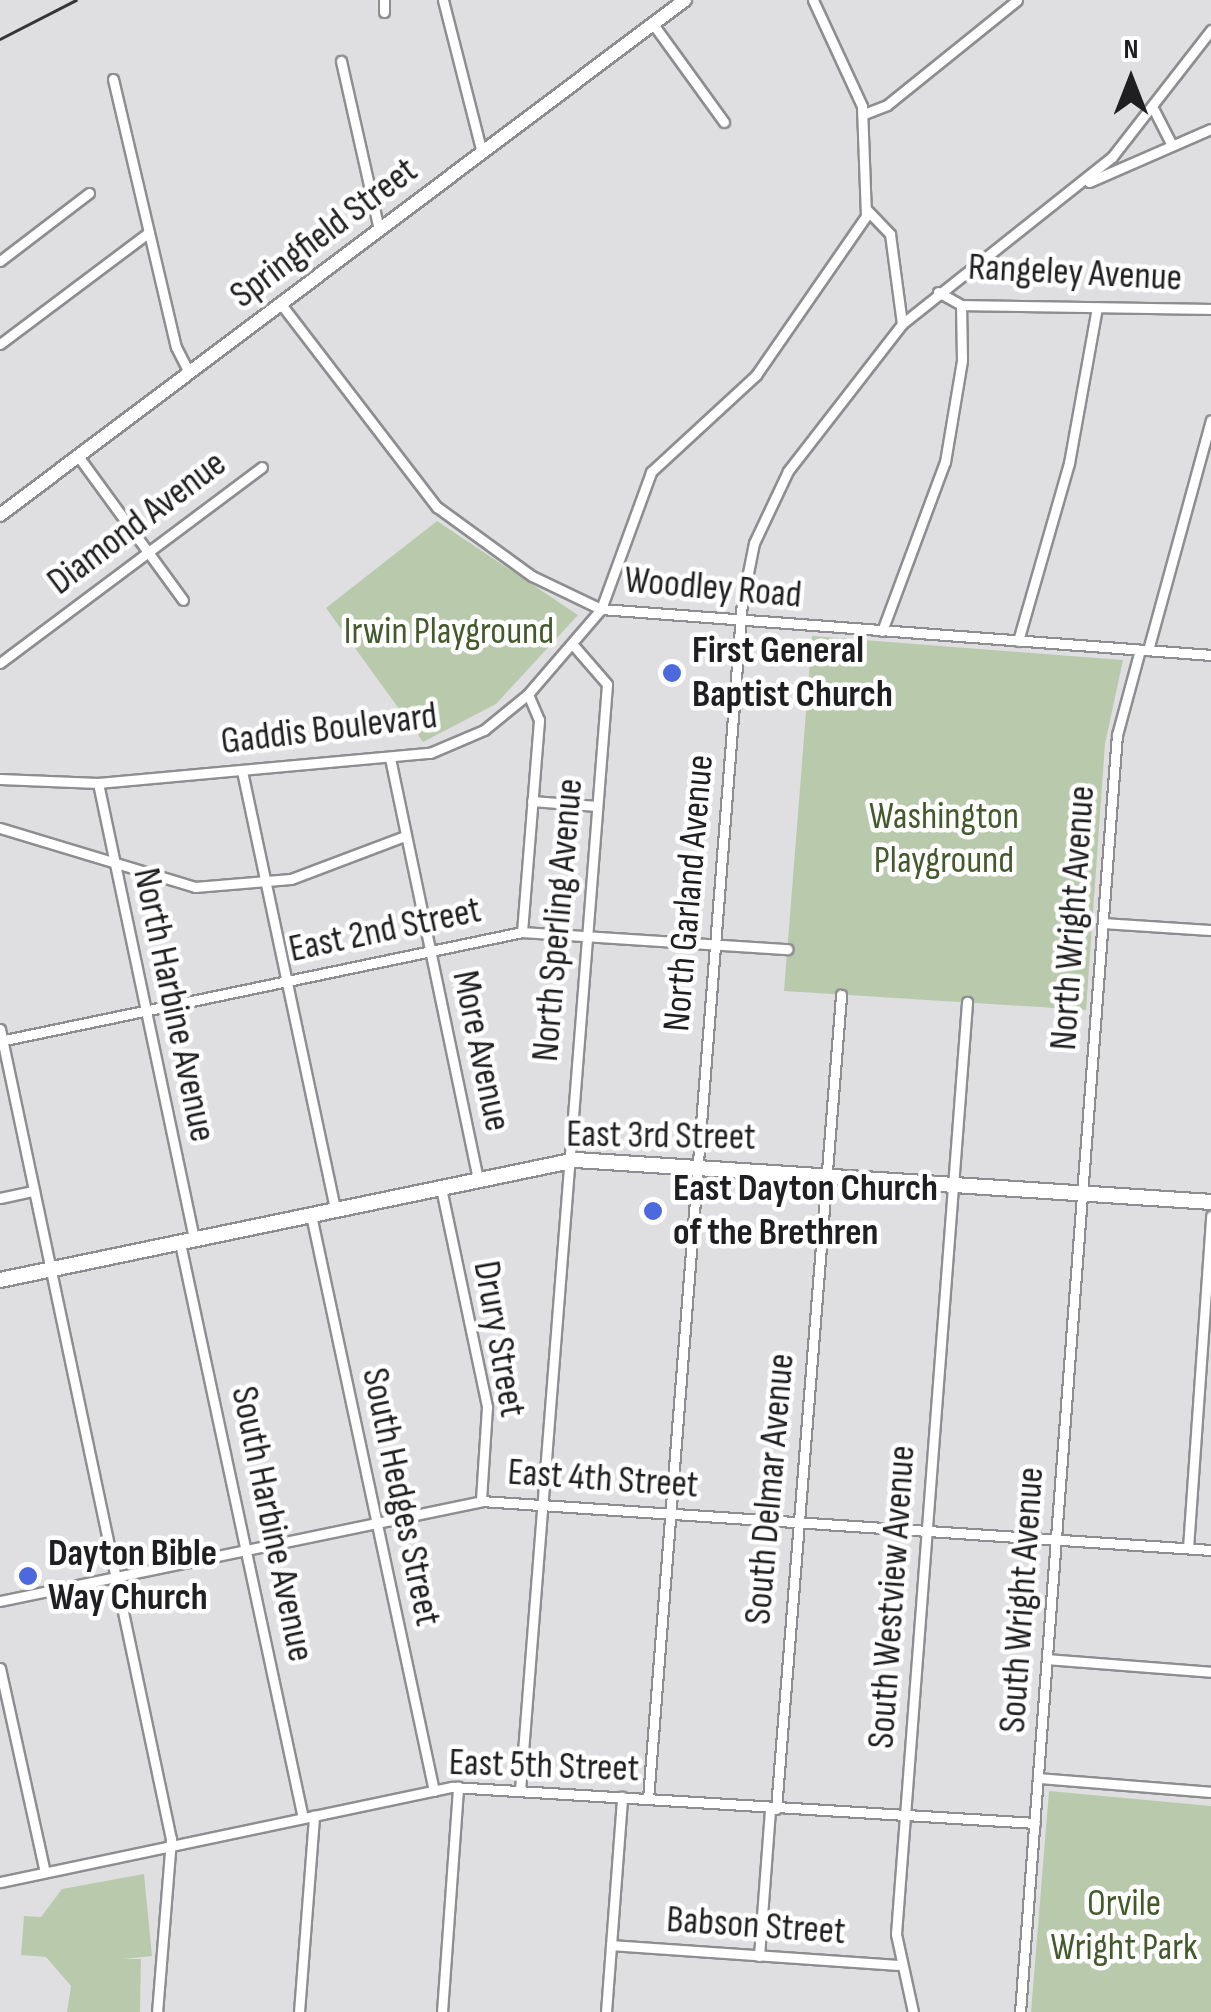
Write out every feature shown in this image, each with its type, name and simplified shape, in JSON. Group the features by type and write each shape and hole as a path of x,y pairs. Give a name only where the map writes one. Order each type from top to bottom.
{"main road":[{"name":"Springfield Street","path":"0,515 685,0"},
{"name":"East 3rd Street","path":"0,1280 570,1161 698,1166 1211,1202"}],"street":[{"path":"384,0 384,12"},
{"path":"443,0 482,153"},
{"path":"813,0 844,54 864,114 868,211 890,234 902,324"},
{"path":"1002,0 1014,4"},
{"path":"864,114 1014,4"},
{"path":"653,24 724,122"},
{"name":"North Garland Avenue","path":"648,1799 741,622 749,561 772,500 834,406 902,324 938,292 1074,190 1154,110 1211,30"},
{"path":"340,60 379,230"},
{"path":"113,80 149,232 190,372"},
{"path":"1154,110 1171,144"},
{"path":"1074,190 1211,129"},
{"path":"0,261 90,193"},
{"name":"Gaddis Boulevard","path":"0,780 98,783 390,758 468,738 528,694 575,647 601,609 650,472 756,375 868,211"},
{"path":"0,344 149,232"},
{"name":"Rangeley Avenue","path":"938,292 961,306 1211,309"},
{"name":"Woodley Road","path":"281,304 427,498 532,576 601,609 1211,654"},
{"path":"882,631 948,448 962,360 961,306"},
{"path":"1018,641 1065,478 1097,308"},
{"name":"North Wright Avenue","path":"1082,1193 1117,735 1211,420"},
{"path":"78,456 183,600"},
{"name":"Diamond Avenue","path":"0,663 262,467"},
{"name":"North Sperling Avenue","path":"520,1790 607,684 575,647"},
{"path":"522,932 539,720 528,694"},
{"name":"More Avenue","path":"390,758 478,1180"},
{"path":"242,771 336,1210"},
{"name":"North Harbine Avenue","path":"98,783 187,1241"},
{"path":"532,802 597,806"},
{"path":"0,828 114,866 196,887 266,883 406,836"},
{"path":"1103,923 1211,930"},
{"name":"East 2nd Street","path":"1,1041 522,932 787,949"},
{"name":"South Delmar Avenue","path":"759,1956 840,996"},
{"name":"South Westview Avenue","path":"913,2012 897,1965 905,1814 967,1002"},
{"path":"0,1029 171,1846 157,2012"},
{"name":"Drury Street","path":"440,1188 487,1407 481,1500"},
{"path":"0,1198 34,1191"},
{"name":"South Wright Avenue","path":"1020,2012 1082,1193"},
{"name":"South Hedges Street","path":"310,1215 434,1791"},
{"path":"1188,1548 1211,1216"},
{"name":"South Harbine Avenue","path":"187,1241 246,1550 308,1817 299,2012"},
{"name":"East 4th Street","path":"0,1601 481,1500 1211,1550"},
{"path":"1048,1659 1211,1672"},
{"path":"0,1668 45,1872"},
{"path":"1038,1778 1211,1792"},
{"path":"442,2012 458,1787"},
{"name":"East 5th Street","path":"0,1882 458,1787 1034,1823"},
{"path":"606,2012 622,1796"},
{"name":"Babson Street","path":"612,1945 897,1965"}],"green space":[{"name":"Irwin Playground","path":"437,521 578,615 496,704 423,742 326,608"},
{"name":"Washington Playground","path":"812,636 1123,660 1105,744 1086,1010 784,991"},
{"name":"Orvile Wright Park","path":"1049,1791 1211,1806 1211,2012 1031,2012"},
{"path":"144,1874 152,1956 124,1959 141,1959 140,2012 67,2012 71,1986 46,1957 21,1955 24,1916 41,1917 62,1889"}],"railway":[{"path":"0,39 76,0"}],"place":[{"name":"First General Baptist Church","path":"672,673"},
{"name":"East Dayton Church of the Brethren","path":"653,1211"},
{"name":"Dayton Bible Way Church","path":"28,1576"}]}
